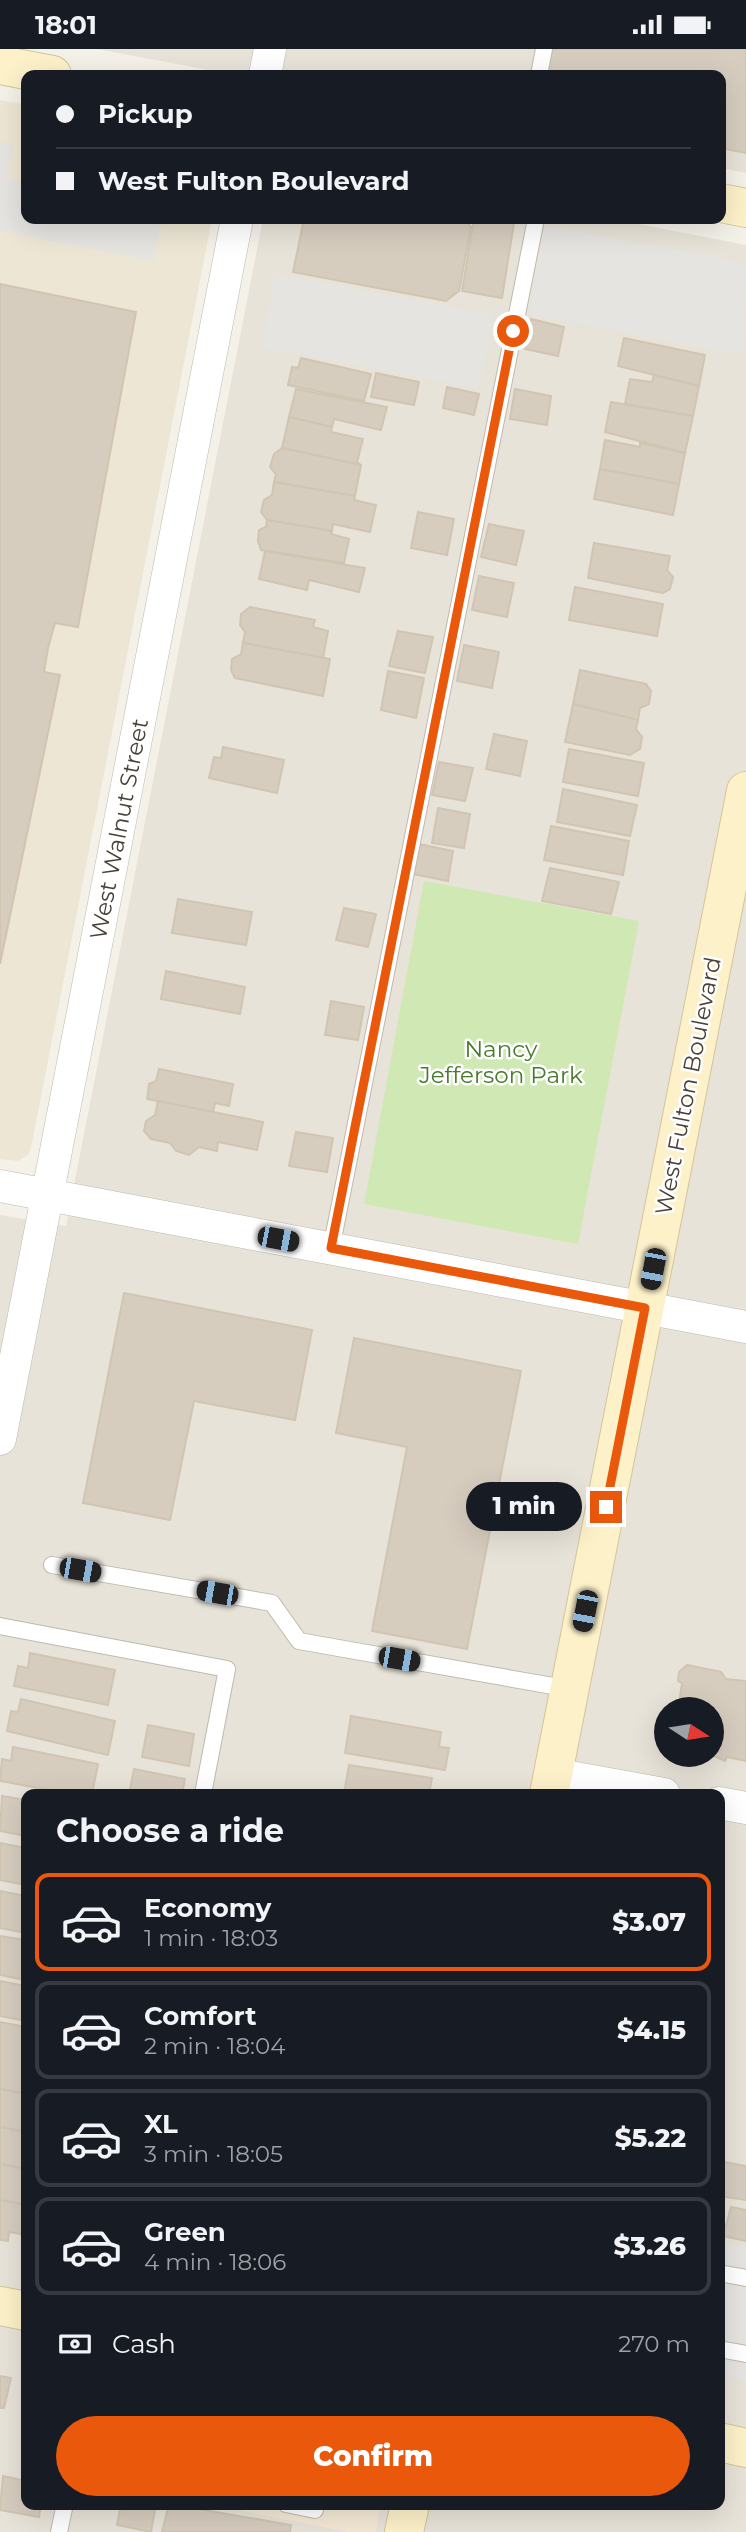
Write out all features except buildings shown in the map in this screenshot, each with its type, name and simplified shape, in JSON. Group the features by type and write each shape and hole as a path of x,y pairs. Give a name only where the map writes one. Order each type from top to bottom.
{"street":[{"path":"266,70 270,49"},
{"path":"0,65 26,70"},
{"path":"726,204 746,208"},
{"name":"West Walnut Street","path":"0,1439 236,224"},
{"name":"West Fulton Boulevard","path":"551,1784 746,791"},
{"path":"0,1186 746,1327"},
{"path":"551,1784 608,1789"},
{"path":"725,1805 746,1808"},
{"path":"0,2306 21,2310"},
{"path":"725,2443 746,2448"},
{"path":"404,2532 409,2510"}],"lane":[{"path":"540,70 544,49"},
{"path":"331,1248 535,224"},
{"path":"52,1565 272,1603 299,1641 570,1689"},
{"path":"0,1626 227,1669 204,1789"},
{"path":"725,2274 746,2278"},
{"path":"725,2350 746,2354"},
{"path":"59,2532 64,2510"}],"shaded area":[{"path":"97,49 746,49 746,173 726,169 726,70 208,70"},
{"path":"0,100 21,104 21,224 211,224 32,1143 28,1155 18,1161 0,1159"},
{"path":"0,142 14,144 6,179 21,182 21,224 161,224 153,261 0,231"},
{"path":"262,224 639,224 746,245 746,2532 0,2532 0,1215 66,1226"},
{"path":"545,226 746,263 745,355 528,314"},
{"path":"275,274 493,315 479,388 262,347"},
{"path":"725,2244 746,2247 746,2381 725,2377"},
{"path":"238,2510 380,2510 376,2532 349,2532"}],"green space":[{"name":"Nancy Jefferson Park","path":"424,881 639,921 578,1244 364,1204"}],"route":[{"path":"513,331 331,1248 645,1308 606,1507"}]}
